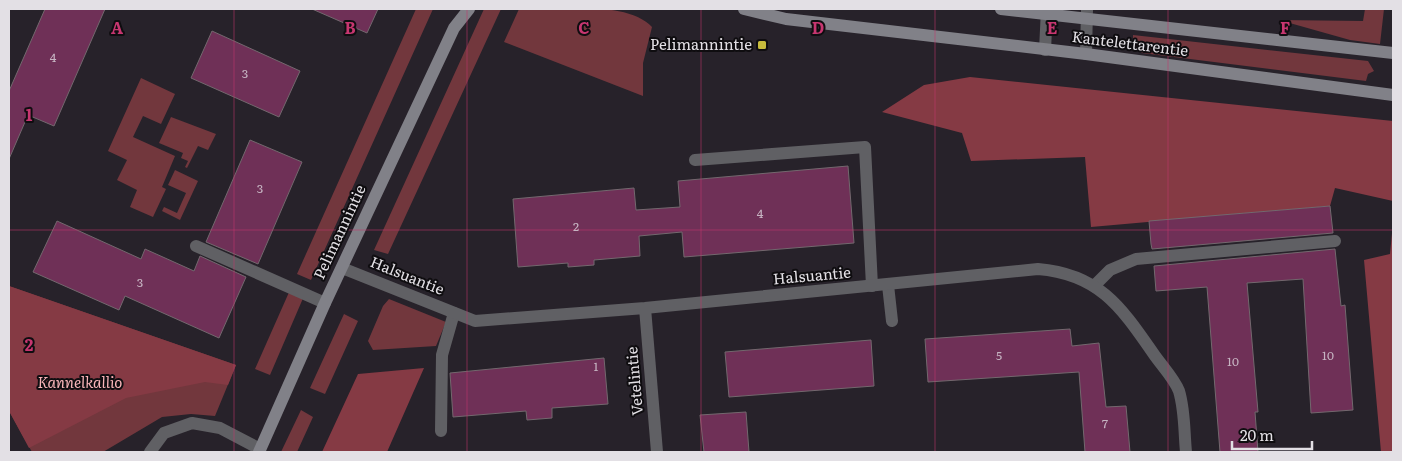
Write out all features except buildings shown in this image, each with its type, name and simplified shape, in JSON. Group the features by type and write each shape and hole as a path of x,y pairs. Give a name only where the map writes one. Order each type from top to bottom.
{"main road":[{"name":"Pelimannintie","path":"454,28 456,9"},
{"name":"Pelimannintie","path":"260,451 342,268 454,28 469,9"},
{"name":"Kantelettarentie","path":"744,9 786,19 1086,54 1393,95"},
{"name":"Kantelettarentie","path":"1001,9 1087,14 1393,53"}],"street":[{"path":"1045,50 1047,12"},
{"path":"1086,54 1087,14"},
{"path":"695,160 865,147 872,286"},
{"path":"1094,286 1110,270 1136,259 1335,241"},
{"path":"196,246 326,303"},
{"name":"Halsuantie","path":"342,268 474,321 645,308 1038,269 1057,270 1077,277 1094,286 1121,308 1178,389 1186,452"},
{"path":"888,285 892,320"},
{"name":"Vetelintie","path":"645,308 657,452"},
{"path":"441,431 442,355 454,313"},
{"path":"150,452 164,433 192,424 220,428 260,451"}],"green space":[{"path":"416,9 433,9 311,280 297,274"},
{"path":"484,9 501,9 388,254 374,250"},
{"path":"519,9 608,9 641,18 652,27 643,63 643,96 504,42"},
{"path":"1365,9 1384,9 1380,44 1350,40 1279,20 1363,21"},
{"path":"1133,35 1368,61 1374,71 1368,74 1366,81 1142,53 1133,43"},
{"path":"970,77 1393,121 1393,201 1335,188 1330,206 1091,227 1085,157 971,161 962,133 882,112 924,85"},
{"path":"141,78 175,94 161,124 143,116 133,137 175,156 162,187 166,189 153,217 130,207 137,190 117,180 127,160 108,151"},
{"path":"171,117 216,134 208,150 198,146 187,168 185,167 188,161 181,158 183,153 159,143"},
{"path":"175,170 198,181 180,220 162,211 164,207 177,213 186,193 168,185"},
{"path":"1393,223 1393,452 1381,452 1364,260 1390,254"},
{"name":"Kannelkallio","path":"9,286 236,365 215,416 191,414 162,417 103,452 32,452 9,411"},
{"name":"Kannelkallio","path":"9,286 236,365 228,385 205,382 126,398 29,448 9,411"},
{"path":"290,290 304,296 270,375 255,369"},
{"path":"389,299 446,322 436,346 373,350 368,341 383,306"},
{"path":"344,314 358,321 325,394 310,388"},
{"path":"424,368 387,452 322,452 358,374"},
{"path":"301,410 313,417 297,452 281,452"}],"place":[{"name":"Pelimannintie","path":"762,45"}]}
